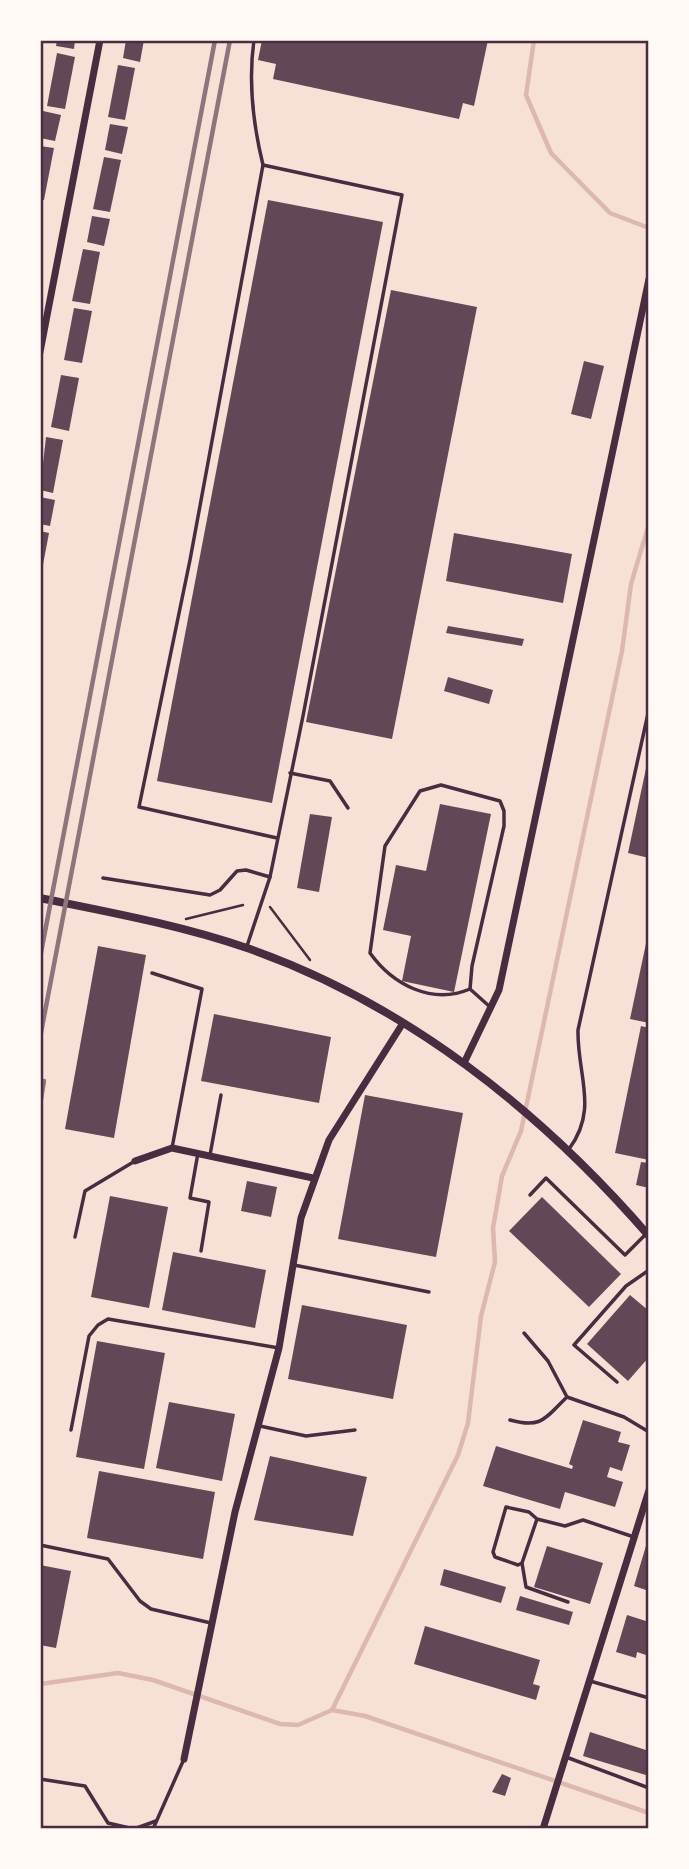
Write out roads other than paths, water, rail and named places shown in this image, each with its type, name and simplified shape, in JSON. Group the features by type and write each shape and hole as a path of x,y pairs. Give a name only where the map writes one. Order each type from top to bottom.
{"street":[{"path":"40,352 100,40"},
{"path":"464,1063 493,1009 499,990 649,279"},
{"path":"40,898 134,918 246,948 309,973 403,1023 464,1063 536,1120 648,1234"},
{"path":"184,1759 235,1512 279,1348 295,1240 313,1178 341,1119 403,1023"},
{"path":"135,1161 172,1148 313,1178"},
{"path":"543,1829 649,1490"}],"lane":[{"path":"254,40 251,62 254,131 263,165 190,560 139,807 277,838"},
{"path":"246,948 270,877 402,194 263,165"},
{"path":"568,1150 583,1124 587,1104 577,1054 578,1030 649,709"},
{"path":"290,773 330,781 348,808"},
{"path":"441,785 486,795 500,801 504,811 504,826 472,966 470,989 450,996 420,992 394,980 370,953 385,846 419,791 430,786 441,785"},
{"path":"103,878 210,895 220,890 237,871 246,870 270,877"},
{"path":"152,973 202,989 172,1148"},
{"path":"470,989 493,1009"},
{"path":"210,1155 221,1095"},
{"path":"198,1153 190,1198 209,1202 201,1251"},
{"path":"75,1237 85,1191 135,1161"},
{"path":"530,1195 546,1178 625,1255 648,1234"},
{"path":"292,1264 429,1292"},
{"path":"617,1382 574,1345 626,1286 649,1270"},
{"path":"71,1430 89,1336 98,1325 108,1319 279,1348"},
{"path":"524,1333 548,1361 567,1397 624,1417 649,1432"},
{"path":"510,1420 529,1426 538,1423 567,1397"},
{"path":"259,1425 306,1436 355,1430"},
{"path":"522,1563 518,1565 498,1560 493,1552 504,1509 508,1506 530,1512 537,1519 565,1526 583,1520 634,1537"},
{"path":"537,1519 522,1563 526,1587 568,1602"},
{"path":"40,1545 108,1559 140,1601 151,1609 211,1623"},
{"path":"590,1681 649,1698"},
{"path":"566,1757 649,1788"},
{"path":"153,1829 184,1759"},
{"path":"40,1779 85,1786 108,1823 134,1829 156,1821"}],"waterway":[{"path":"534,40 526,95 551,153 610,213 649,228"},
{"path":"40,1684 118,1673 153,1680 280,1724 298,1725 332,1710 458,1455 468,1423 481,1316 495,1262 493,1228 502,1176 521,1131 622,651 631,584 649,524"},
{"path":"332,1710 365,1716 649,1813"}],"railway":[{"path":"40,958 215,40"},
{"path":"40,1038 230,40"},
{"path":"40,1105 44,1081"}]}
